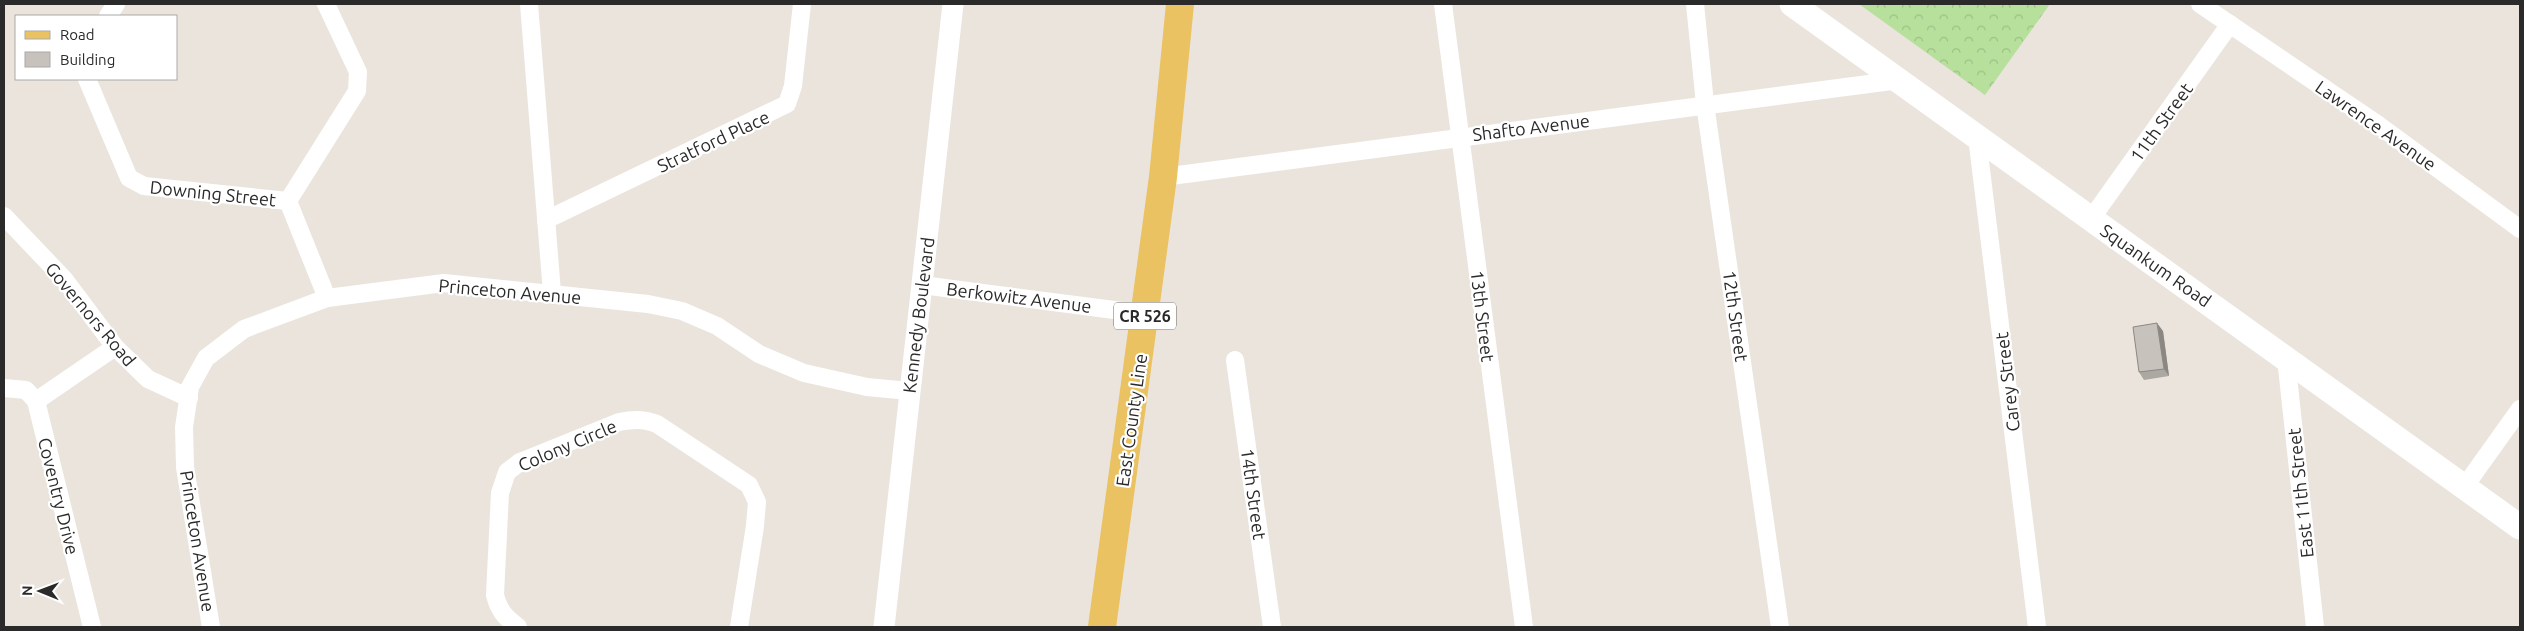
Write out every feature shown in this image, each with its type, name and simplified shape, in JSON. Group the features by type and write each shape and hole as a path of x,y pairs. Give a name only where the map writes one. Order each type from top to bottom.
{"main road":[{"name":"East County Line","path":"1102,627 1163,176 1180,4"},
{"name":"Squankum Road","path":"1792,4 2520,527"}],"street":[{"path":"109,15 116,4"},
{"name":"Downing Street","path":"288,201 357,91 358,72 326,4"},
{"path":"529,4 552,293"},
{"name":"Stratford Place","path":"546,220 787,104 793,86 802,4"},
{"name":"Kennedy Boulevard","path":"884,627 953,4"},
{"name":"13th Street","path":"1444,4 1524,627"},
{"name":"12th Street","path":"1695,4 1705,104 1780,627"},
{"path":"2200,4 2230,24"},
{"name":"11th Street","path":"2091,219 2230,24"},
{"name":"Lawrence Avenue","path":"2230,24 2376,124 2520,229"},
{"name":"Downing Street","path":"87,80 124,168 135,183 144,186 288,201"},
{"name":"Shafto Avenue","path":"1163,176 1899,80"},
{"name":"Carey Street","path":"1977,137 2038,627"},
{"name":"Downing Street","path":"288,201 327,298"},
{"name":"Governors Road","path":"4,216 64,279 115,347 148,378 189,398"},
{"name":"Princeton Avenue","path":"211,627 185,467 184,427 190,387 206,358 225,341 254,324 327,298 444,283 648,304 682,312 716,326 759,354 804,373 867,387 909,391"},
{"name":"Berkowitz Avenue","path":"922,285 1145,314"},
{"path":"4,388 26,390 36,401 115,347"},
{"name":"East 11th Street","path":"2286,358 2315,627"},
{"name":"14th Street","path":"1235,360 1272,627"},
{"name":"Coventry Drive","path":"36,401 92,627"},
{"path":"2465,486 2520,408"},
{"name":"Colony Circle","path":"518,627 504,617 499,609 495,595 500,493 507,472 520,462 619,422 645,419 657,424 749,485 757,502 739,627"}],"green space":[{"path":"1859,4 2050,4 1985,95"}],"building":[{"path":"2157,323 2164,369 2139,372 2133,327"}]}
